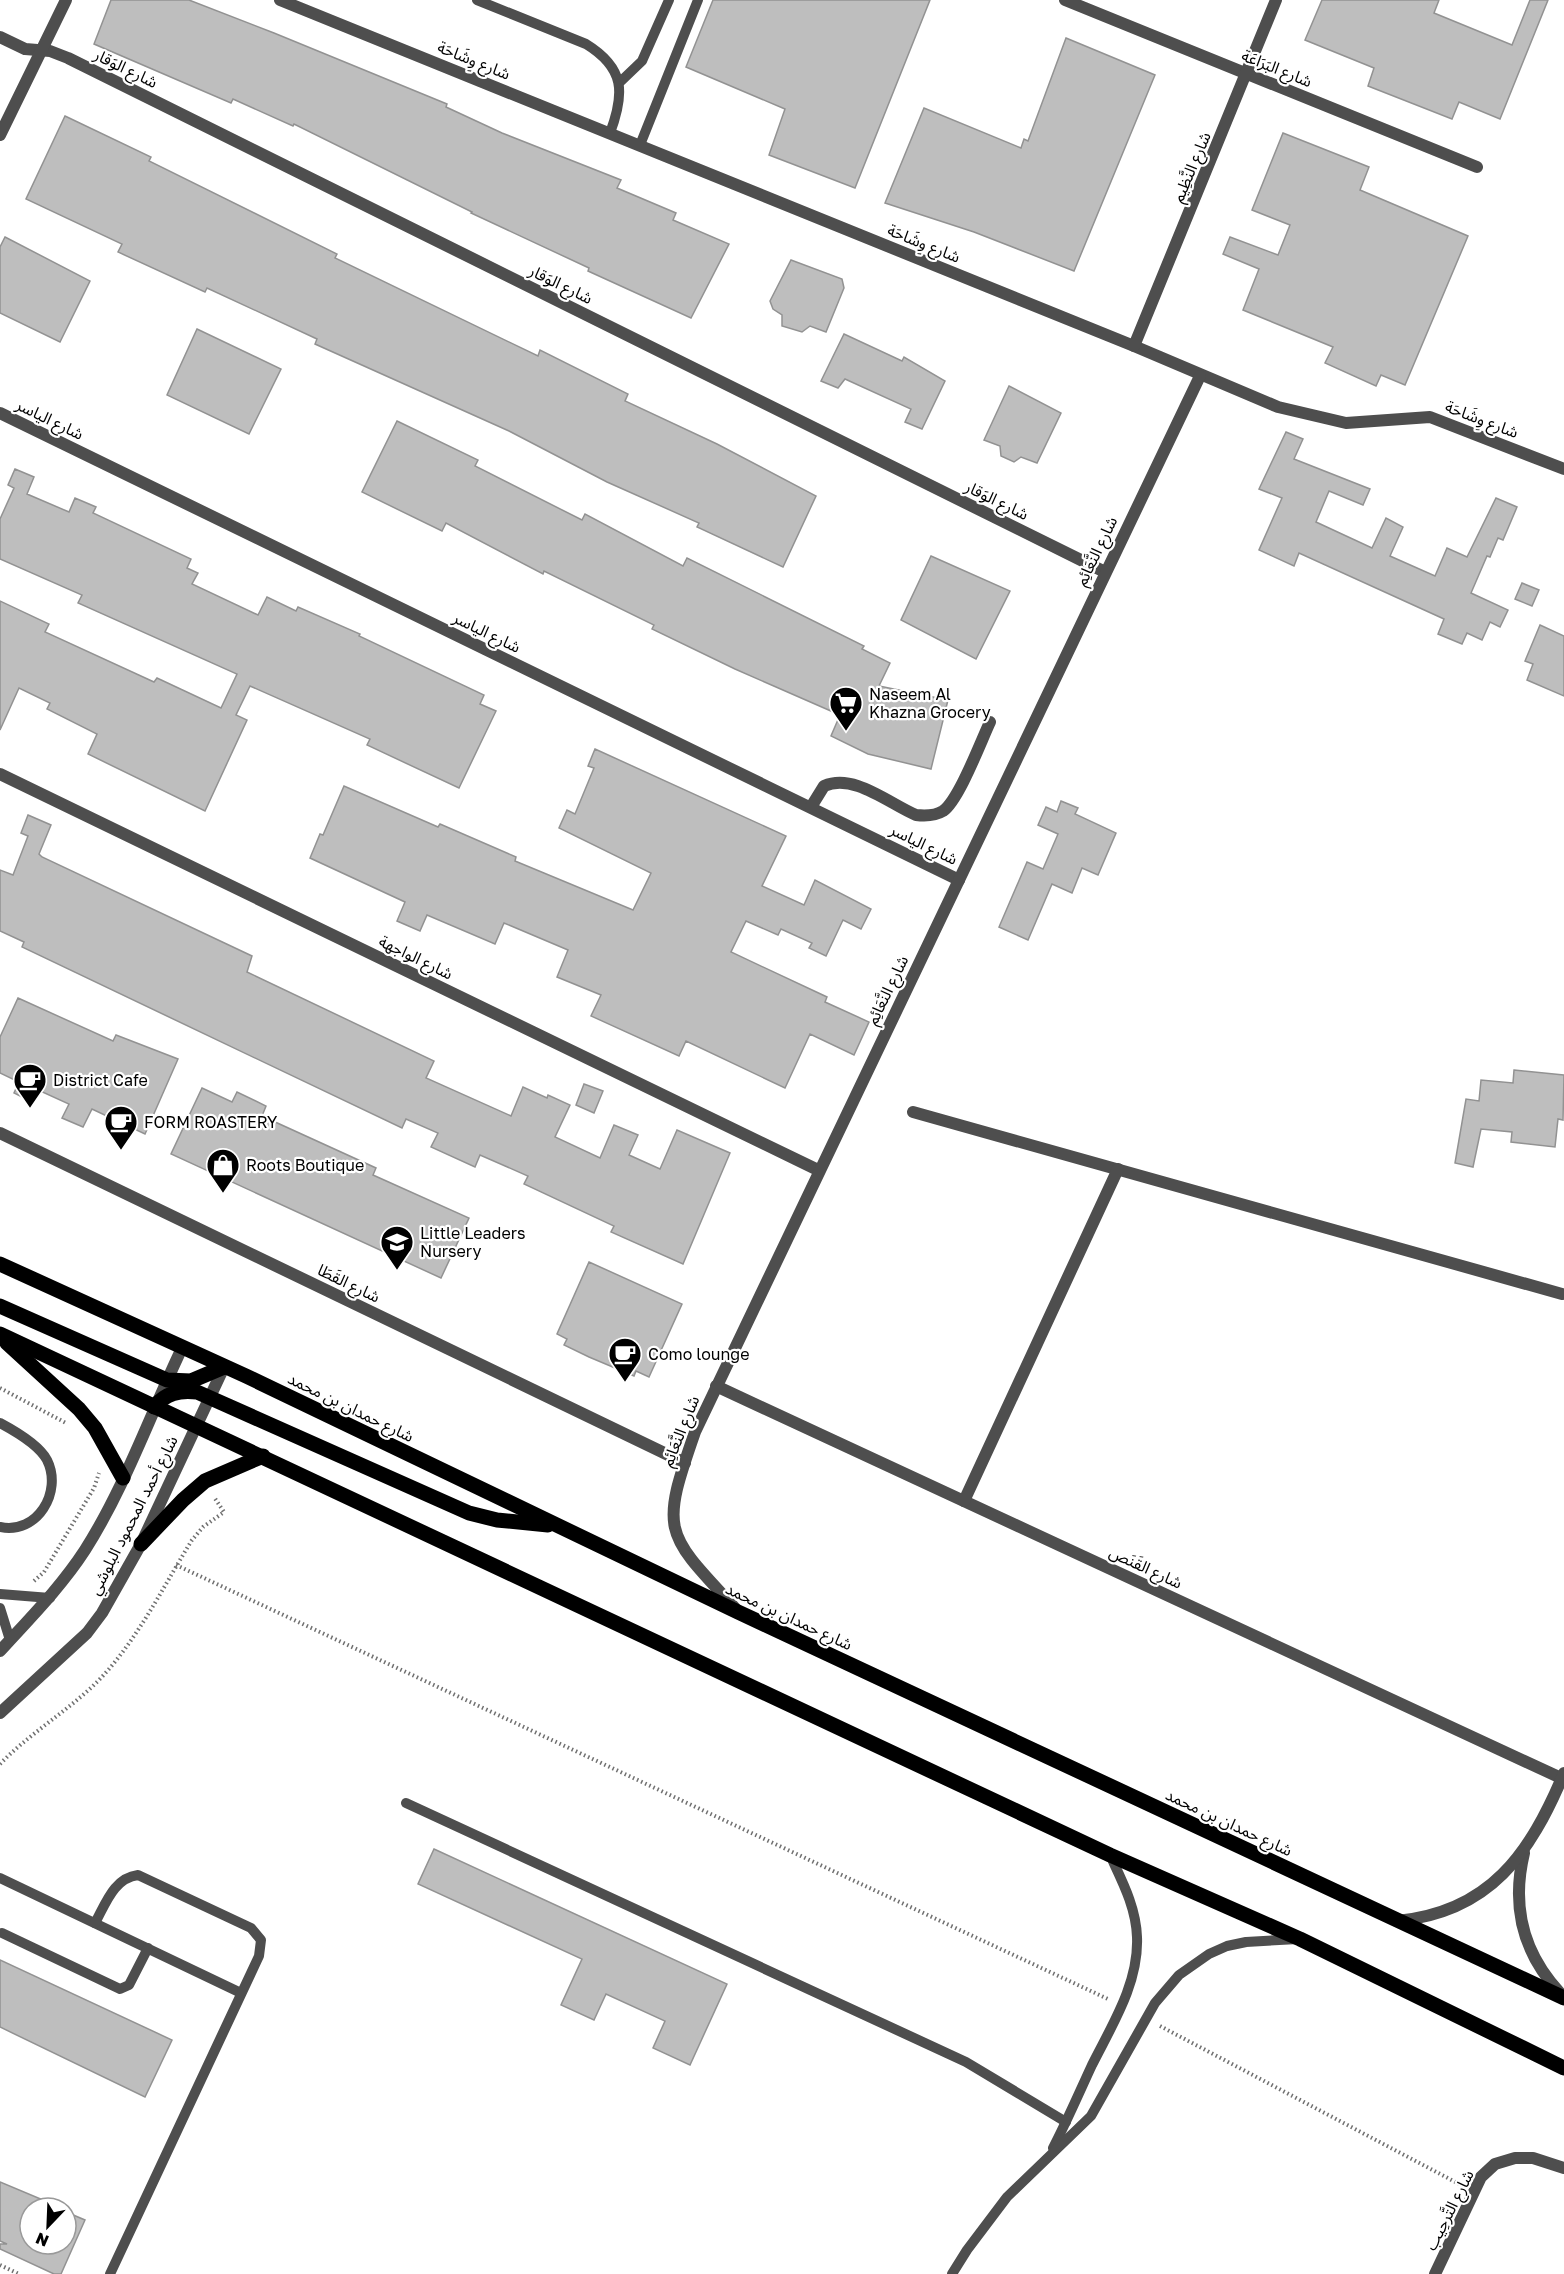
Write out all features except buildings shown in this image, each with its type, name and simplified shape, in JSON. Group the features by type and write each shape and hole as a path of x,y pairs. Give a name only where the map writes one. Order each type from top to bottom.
{"main road":[{"name":"شارع حمدان بن محمد","path":"0,1264 224,1367 738,1612 1564,1998"},
{"path":"0,1306 167,1380 191,1381 224,1367"},
{"path":"0,1335 263,1456 1110,1855 1299,1939 1564,2068"},
{"path":"0,1335 79,1409 95,1428 123,1478"},
{"path":"154,1407 170,1394 183,1390 210,1396 468,1513 516,1523 556,1526"},
{"path":"141,1544 183,1500 205,1481 263,1456"}],"street":[{"path":"0,135 66,0"},
{"name":"شارع وِشَاحَة","path":"280,0 1134,346 1200,376 1278,407 1346,423 1431,417 1564,469"},
{"name":"شارع البَرَاعَة","path":"1065,0 1477,167"},
{"name":"شارع النَّظِيم","path":"1134,346 1276,0"},
{"name":"شارع الوَقار","path":"0,37 25,49 68,58 1105,572"},
{"name":"شارع النَّعَائِم","path":"738,1612 684,1552 674,1533 672,1511 684,1463 716,1386 818,1170 1200,376"},
{"name":"شارع الياسر","path":"0,413 959,880"},
{"path":"811,807 824,786 840,781 855,784 916,815 925,816 943,811 956,796 990,722"},
{"name":"شارع الواجهة","path":"0,774 818,1170"},
{"path":"913,1112 1562,1294"},
{"name":"شارع القَطَا","path":"0,1133 684,1463"},
{"path":"964,1501 1118,1169"},
{"name":"شارع أحمد المحمود البلوشي","path":"0,1651 50,1598 85,1549 123,1478 182,1348"},
{"name":"شارع أحمد المحمود البلوشي","path":"0,1713 87,1633 115,1592 141,1544 224,1367"},
{"name":"شارع القَنَص","path":"716,1386 1563,1776 1526,1846 1498,1881 1481,1894 1441,1914 1397,1921"},
{"name":"شارع القَنَص","path":"1526,1846 1519,1874 1518,1901 1522,1929 1531,1955 1546,1979 1564,1998"},
{"name":"شارع التَّرحِيب","path":"1435,2274 1481,2177 1495,2164 1515,2158 1533,2158 1564,2168"}],"lane":[{"path":"479,0 586,44 601,54 613,67 619,83 621,98 610,133"},
{"path":"619,83 642,61 669,0"},
{"path":"640,146 698,0"},
{"path":"0,1423 30,1443 47,1459 53,1482 47,1504 31,1522 8,1529 0,1527"},
{"path":"0,1594 50,1598"},
{"path":"0,1608 10,1640"},
{"path":"406,1803 966,2062 1066,2122"},
{"path":"1050,2154 1121,2006 1134,1972 1137,1937 1129,1896 1110,1855"},
{"path":"95,1923 119,1882 128,1876 138,1875 257,1933 262,1949 110,2274"},
{"path":"0,1878 241,1993"},
{"path":"2,1933 120,1989 129,1985 148,1948"},
{"path":"952,2274 1007,2197 1090,2116 1147,2019 1172,1982 1209,1954 1246,1942 1299,1939"}],"path":[{"path":"0,1388 67,1424"},
{"path":"27,1583 44,1572 94,1488 99,1471"},
{"path":"176,1565 1121,2006"},
{"path":"1147,2019 1474,2192"},
{"path":"0,2265 19,2274"}],"place":[{"name":"Naseem Al Khazna Grocery","path":"846,732"},
{"name":"District Cafe","path":"30,1109"},
{"name":"FORM ROASTERY","path":"121,1151"},
{"name":"Roots Boutique","path":"223,1194"},
{"name":"Little Leaders Nursery","path":"397,1271"},
{"name":"Como lounge","path":"625,1383"}]}
